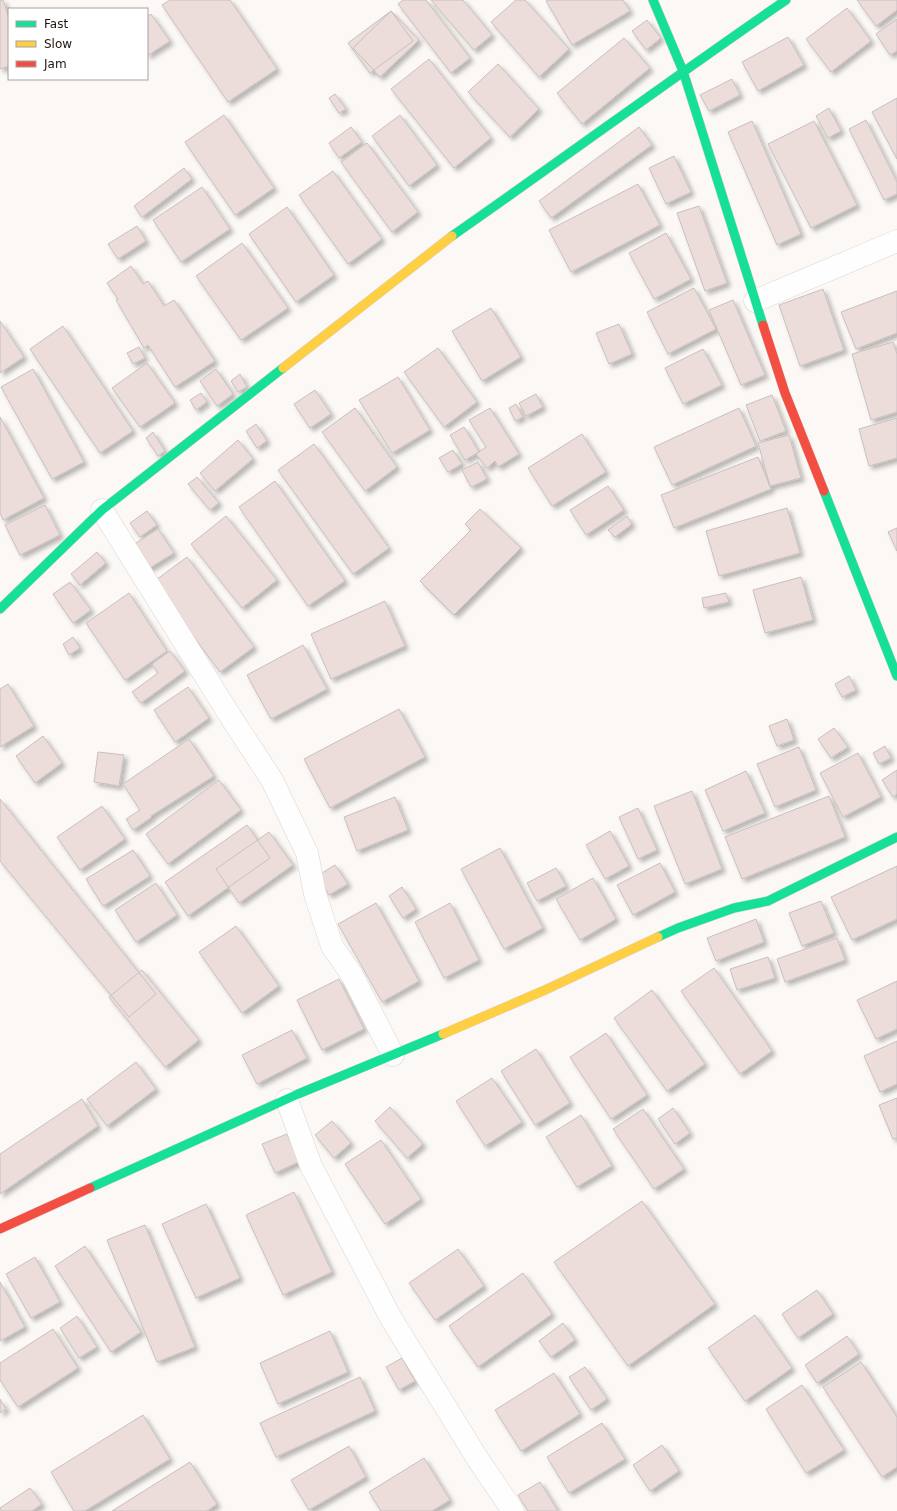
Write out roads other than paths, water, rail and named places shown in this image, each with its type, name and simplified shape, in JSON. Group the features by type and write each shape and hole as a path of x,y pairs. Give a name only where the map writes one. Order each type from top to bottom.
{"street":[{"path":"653,0 683,71 785,393 897,676"},
{"path":"0,609 102,510 452,237 578,148 683,71 786,0"},
{"path":"755,301 897,241"},
{"path":"102,510 232,719 272,780 307,854 315,894 332,946 352,975 393,1055"},
{"path":"0,1229 287,1100 545,990 678,928 734,908 768,901 897,838"},
{"path":"287,1100 311,1166 392,1320 478,1461 513,1511"}]}
